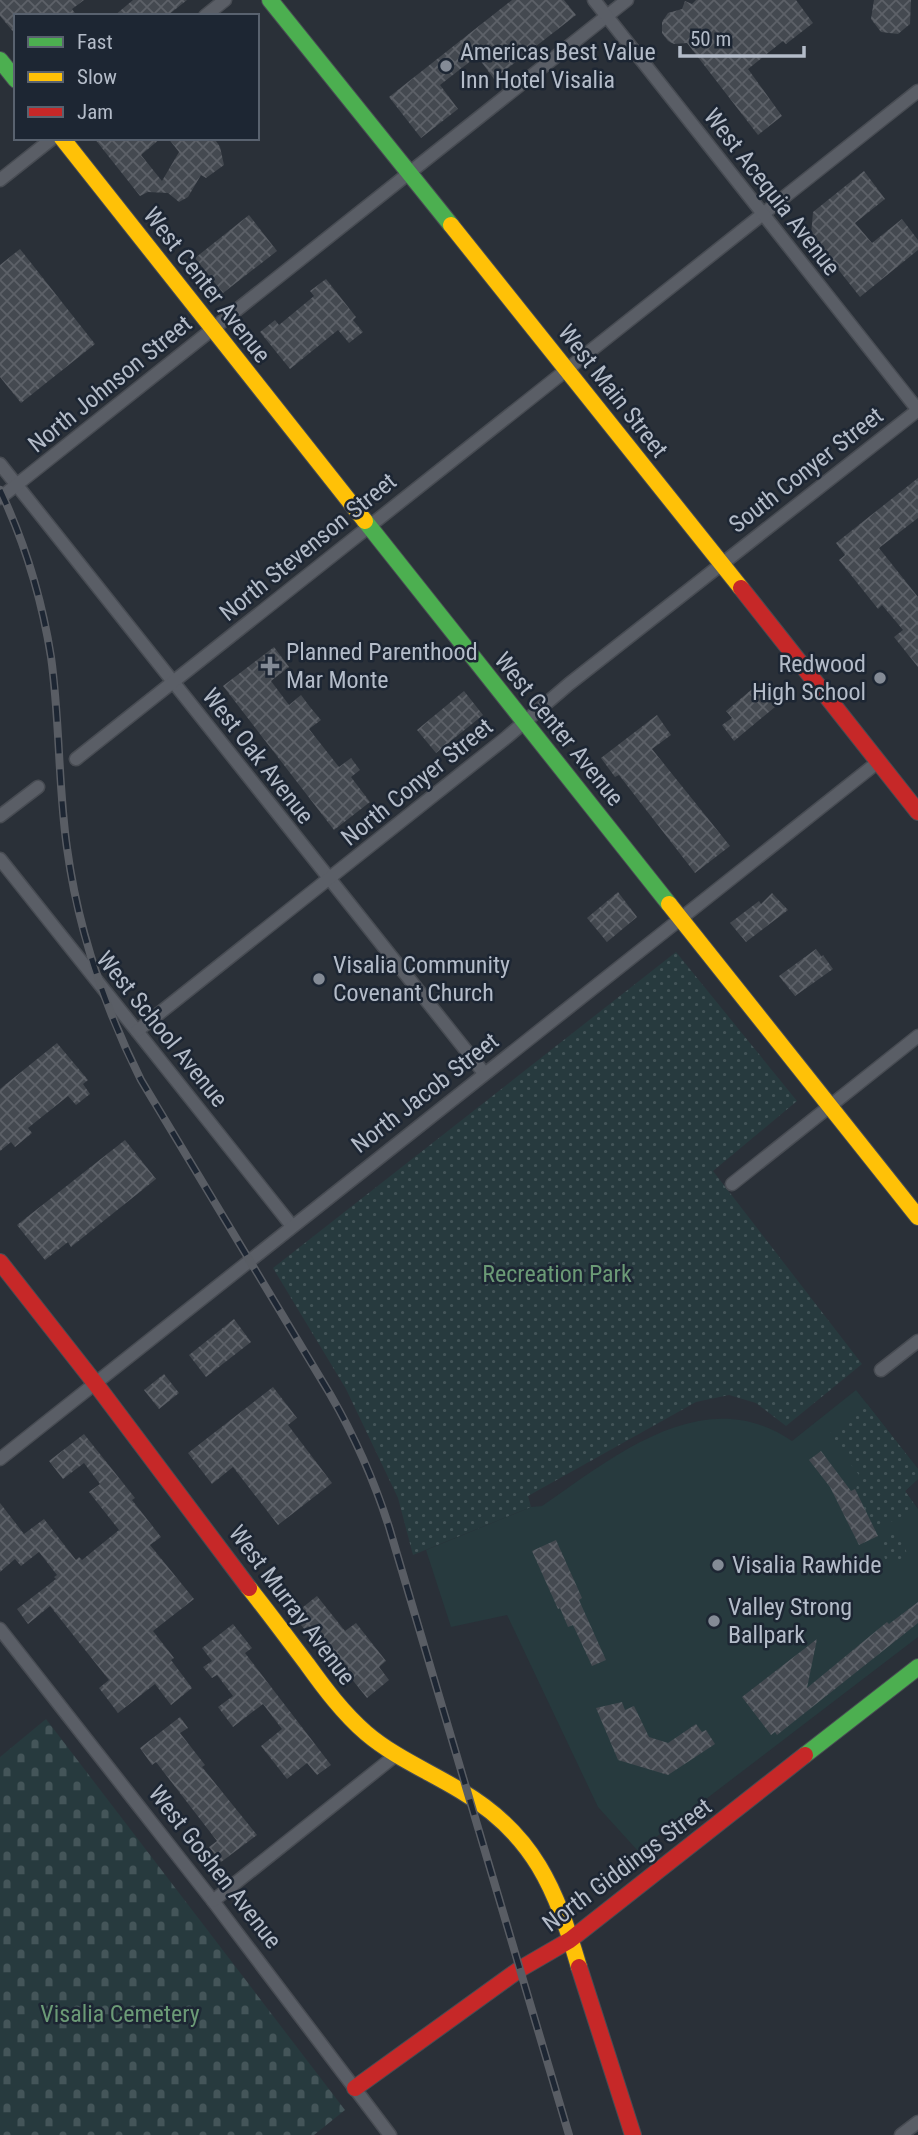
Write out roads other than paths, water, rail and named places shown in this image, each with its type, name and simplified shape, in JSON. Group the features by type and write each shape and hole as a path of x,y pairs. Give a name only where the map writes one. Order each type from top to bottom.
{"street":[{"path":"208,14 225,0"},
{"name":"West Main Street","path":"270,0 568,369 918,812"},
{"name":"West Acequia Avenue","path":"594,0 918,410"},
{"name":"North Johnson Street","path":"0,498 627,0"},
{"path":"0,60 14,78"},
{"name":"North Stevenson Street","path":"76,759 918,91"},
{"path":"0,180 50,140"},
{"name":"West Center Avenue","path":"64,140 918,1217"},
{"name":"South Conyer Street","path":"722,565 918,410"},
{"name":"West Oak Avenue","path":"0,464 484,1073"},
{"name":"North Conyer Street","path":"137,1031 524,723 569,684 722,565"},
{"name":"North Jacob Street","path":"0,1459 878,762"},
{"path":"0,817 38,787"},
{"name":"West School Avenue","path":"0,859 292,1226"},
{"path":"732,1184 918,1036"},
{"name":"West Murray Avenue","path":"0,1262 95,1383 340,1708 375,1741 396,1755 448,1781 499,1817 517,1835 545,1874 570,1940"},
{"path":"881,1370 918,1341"},
{"name":"West Goshen Avenue","path":"0,1629 213,1901 390,2135"},
{"name":"North Giddings Street","path":"355,2088 520,1969 570,1940 918,1667"},
{"path":"213,1901 396,1755"},
{"path":"570,1940 633,2135"},
{"path":"901,2135 918,2122"}],"railway":[{"path":"0,490 25,551 47,636 54,681 67,848 85,938 104,996 141,1080 330,1394 348,1426 370,1476 389,1527 569,2135"}],"place":[{"name":"Americas Best Value Inn Hotel Visalia","path":"446,66"},
{"name":"Planned Parenthood Mar Monte","path":"270,666"},
{"name":"Redwood High School","path":"880,678"},
{"name":"Visalia Community Covenant Church","path":"319,979"},
{"name":"Visalia Rawhide","path":"718,1565"},
{"name":"Valley Strong Ballpark","path":"714,1621"}],"park label":[{"name":"Recreation Park","path":"557,1274"},
{"name":"Visalia Cemetery","path":"120,2014"}]}
